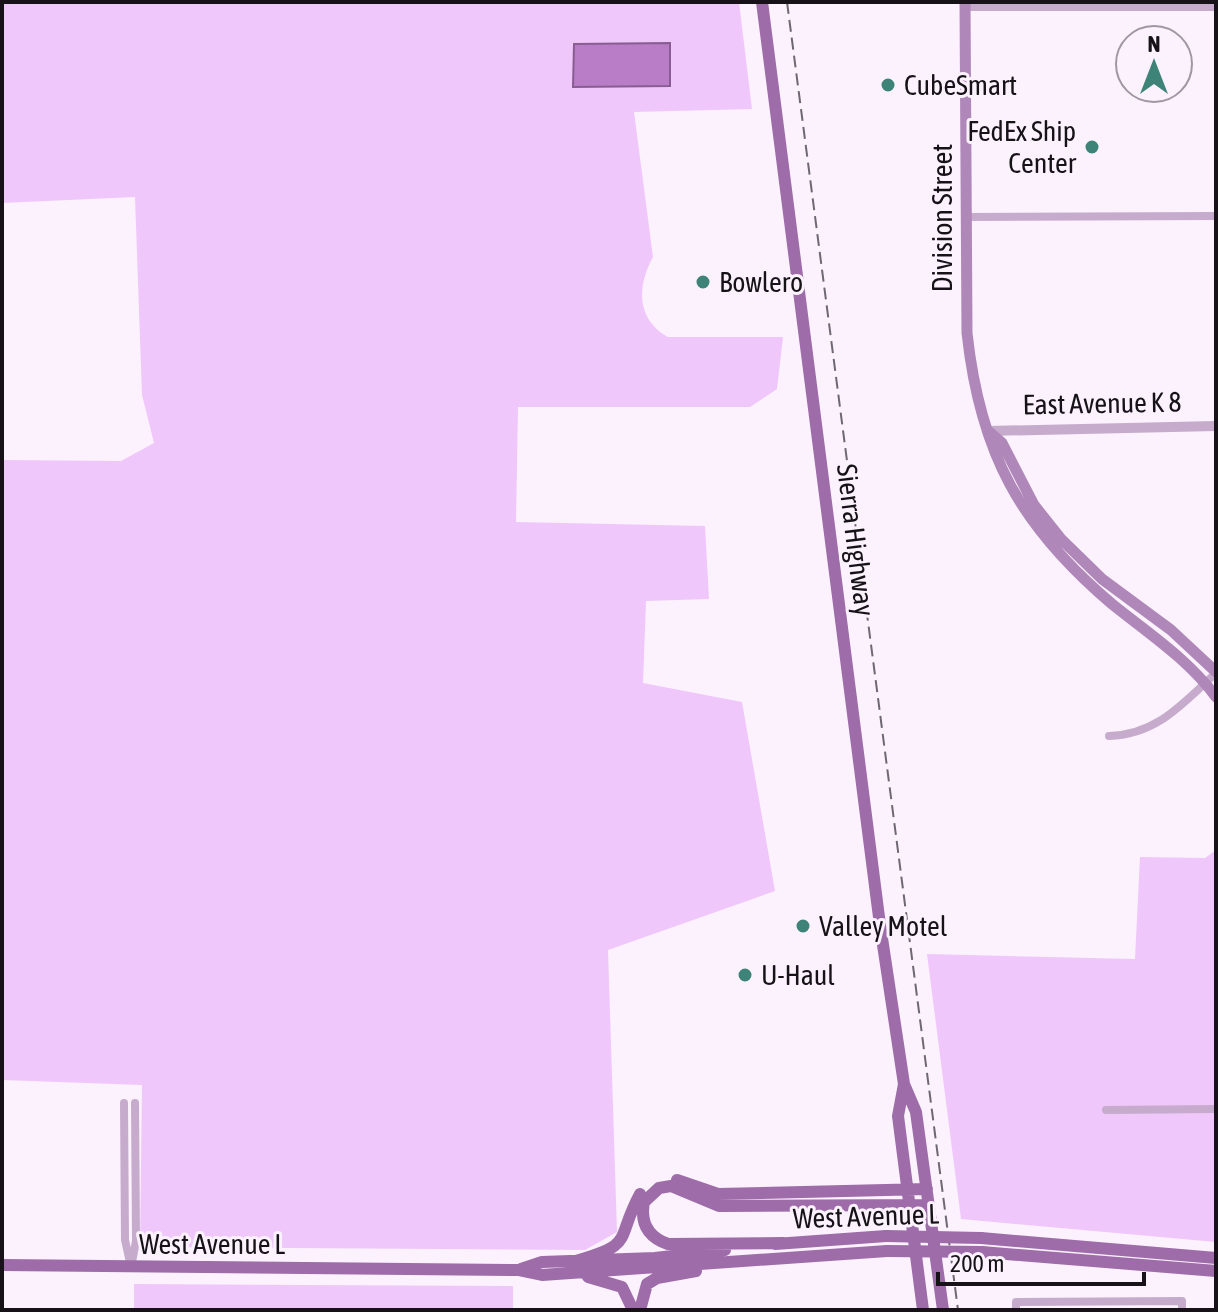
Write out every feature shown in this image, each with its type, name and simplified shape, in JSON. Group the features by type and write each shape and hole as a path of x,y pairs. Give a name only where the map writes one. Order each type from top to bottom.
{"main road":[{"name":"Sierra Highway","path":"762,2 880,925 904,1084 916,1112 929,1205"},
{"name":"Division Street","path":"965,4 967,333 977,398 988,431 990,449 1011,490 1053,547 1080,576 1163,643 1216,697"},
{"path":"988,431 1002,443 1034,505 1067,546 1102,579 1171,630 1216,673"},
{"name":"Sierra Highway","path":"904,1084 898,1116 910,1205"},
{"path":"572,1262 615,1246 625,1236 638,1198 660,1179 675,1179 718,1194 927,1189"},
{"path":"783,1243 668,1244 655,1238 645,1227 644,1202 659,1188 671,1186 719,1206 929,1205 943,1310"},
{"path":"910,1205 923,1310"},
{"name":"West Avenue L","path":"518,1270 542,1262 655,1258 783,1243 886,1236 981,1238 1216,1258"},
{"name":"West Avenue L","path":"2,1265 518,1270 561,1274 887,1251 982,1252 1216,1271"},
{"path":"640,1310 642,1292 657,1278 802,1255"},
{"path":"561,1274 613,1282 629,1296 633,1310"}],"street":[{"path":"965,4 1216,7"},
{"path":"965,217 1216,216"},
{"name":"East Avenue K 8","path":"988,431 1216,426"},
{"path":"1109,736 1125,736 1156,726 1216,673"},
{"path":"124,1103 125,1240 131,1267"},
{"path":"131,1267 136,1241 135,1103"},
{"path":"1106,1110 1216,1109"},
{"path":"1016,1306 1182,1306"}],"shaded area":[{"path":"2,2 739,2 752,109 634,112 653,257 644,279 642,301 650,321 668,337 783,337 777,389 750,407 518,407 516,522 705,526 709,599 646,601 643,683 742,702 775,891 608,950 617,1232 585,1250 140,1247 142,1085 2,1080 2,460 121,461 154,443 142,395 135,197 2,203"},
{"path":"670,43 670,86 573,87 574,44"},
{"path":"1216,850 1216,1242 961,1219 927,954 1135,959 1140,857 1205,858"},
{"path":"134,1284 513,1286 513,1310 134,1310"}],"railway":[{"path":"787,2 958,1310"}],"place":[{"name":"CubeSmart","path":"888,85"},
{"name":"FedEx Ship Center","path":"1092,147"},
{"name":"Bowlero","path":"703,282"},
{"name":"Valley Motel","path":"803,926"},
{"name":"U-Haul","path":"745,975"}]}
